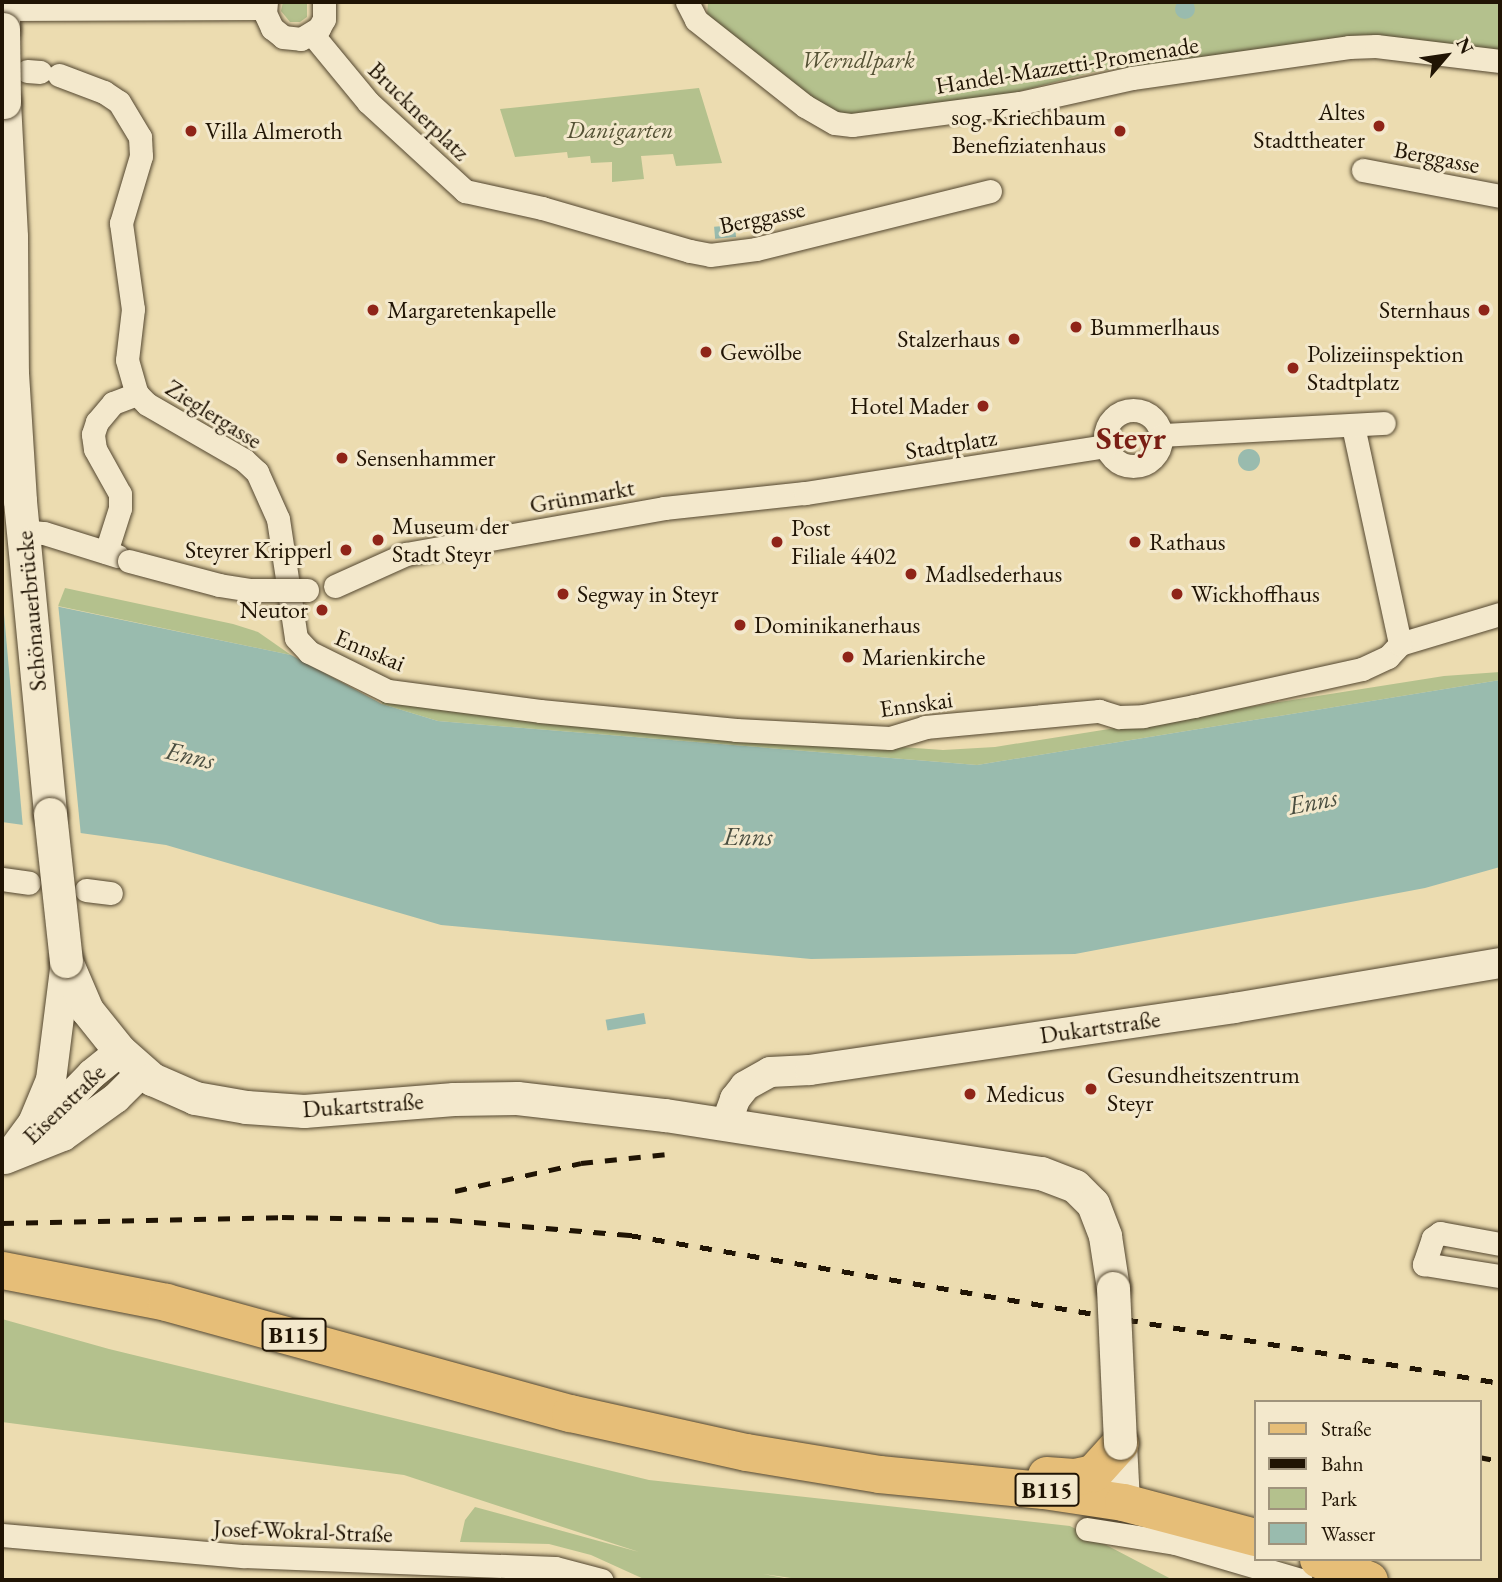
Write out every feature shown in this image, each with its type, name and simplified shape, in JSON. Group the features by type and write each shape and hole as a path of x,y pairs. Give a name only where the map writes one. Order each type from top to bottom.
{"main road":[{"name":"Schönauerbrücke","path":"3,12 4,102 11,237 12,373 24,531 66,961"},
{"name":"Dukartstraße","path":"66,961 87,1010 131,1062 195,1098 246,1107 339,1110 454,1099 517,1098 726,1124 1041,1173 1064,1180 1084,1193 1093,1203 1102,1226 1113,1288 1123,1502"},
{"name":"B115","path":"8,1271 178,1305 570,1413 746,1452 879,1474 1123,1502 1249,1548"},
{"path":"970,1483 1003,1471 1074,1478 1086,1475 1098,1469 1120,1443"},
{"path":"1323,1561 1369,1580"}],"street":[{"path":"3,12 265,5 272,28 283,37 301,39 312,34 324,19 324,2"},
{"name":"Handel-Mazzetti-Promenade","path":"687,2 696,20 805,106 835,123 852,125 1020,103 1132,78 1349,47 1376,46 1500,61"},
{"name":"Brucknerplatz","path":"312,34 368,102 465,191"},
{"name":"Zieglergasse","path":"42,73 104,92 119,103 141,137 141,156 121,223 133,309 127,360 137,394 181,425 244,460 257,472 281,529 296,638"},
{"name":"Berggasse","path":"1363,170 1500,196"},
{"name":"Berggasse","path":"465,191 542,208 710,255 756,249 990,191"},
{"path":"106,552 120,508 120,494 95,449 93,434 97,422 113,403 137,394"},
{"path":"1134,410 1147,413 1157,422 1162,435 1160,449 1152,460 1139,466 1119,462 1106,446 1105,433 1110,421 1121,412 1134,410"},
{"path":"1162,435 1384,423"},
{"path":"1353,426 1400,645"},
{"name":"Stadtplatz","path":"805,493 1106,446"},
{"name":"Grünmarkt","path":"335,586 406,554 664,508 805,493"},
{"path":"24,531 44,533 219,586 251,590 307,590"},
{"name":"Ennskai","path":"296,638 309,652 388,691 540,711 710,728 890,738 925,727 1098,711 1119,717 1156,713 1342,674 1388,657 1400,645 1500,614"},
{"path":"2,879 29,883"},
{"path":"86,890 111,893"},
{"name":"Eisenstraße","path":"5,1159 33,1123 51,1080 66,961"},
{"name":"Dukartstraße","path":"726,1124 735,1099 746,1086 770,1072 810,1069 1234,1008 1500,963"},
{"name":"Eisenstraße","path":"5,1159 131,1062"},
{"path":"1500,1244 1440,1233 1433,1238 1424,1264 1500,1276"},
{"path":"1087,1529 1175,1543 1249,1548"},
{"name":"Josef-Wokral-Straße","path":"2,1535 433,1571 555,1567 601,1580"},
{"path":"1270,1561 1301,1580"}],"green space":[{"path":"283,2 307,2 307,17 300,22 290,22 281,11"},
{"name":"Werndlpark","path":"708,2 1500,2 1500,50 1365,35 1093,72 1006,95 865,119 826,110 707,16"},
{"name":"Danigarten","path":"699,88 722,163 676,166 673,154 641,156 644,179 612,182 612,162 591,163 590,156 568,158 567,152 515,157 500,109"},
{"path":"65,588 233,624 258,632 291,655 58,606"},
{"path":"1500,672 1500,680 977,765 438,721 382,704 381,700 744,736 943,750 995,747 1444,676"},
{"path":"2,1319 109,1349 649,1480 1070,1526 1173,1580 805,1580 763,1574 795,1580 646,1580 591,1555 549,1544 460,1542 465,1520 475,1507 639,1552 404,1475 2,1422"}],"water":[{"path":"1185,-1 1192,2 1195,9 1192,16 1185,19 1178,16 1175,9 1178,2"},
{"path":"735,225 736,237 715,239 714,227"},
{"path":"1249,449 1257,452 1260,460 1257,468 1249,471 1241,468 1238,460 1241,452"},
{"name":"Enns","path":"2,595 291,655 382,704 438,721 977,765 1500,680 1500,867 1425,888 1075,954 811,959 441,925 166,845 2,822"},
{"path":"644,1013 646,1024 608,1031 606,1020"}],"pier":[{"path":"2,591 58,603 81,836 23,828"}],"railway":[{"path":"455,1191 581,1163 668,1154"},
{"path":"2,1223 282,1217 450,1220 629,1235 1500,1383"},
{"path":"1481,1457 1500,1461"}],"place":[{"name":"Altes Stadttheater","path":"1379,126"},
{"name":"Villa Almeroth","path":"191,131"},
{"name":"sog. Kriechbaum Benefiziatenhaus","path":"1120,131"},
{"name":"Margaretenkapelle","path":"373,310"},
{"name":"Sternhaus","path":"1484,310"},
{"name":"Bummerlhaus","path":"1076,327"},
{"name":"Stalzerhaus","path":"1014,339"},
{"name":"Gewölbe","path":"706,352"},
{"name":"Polizeiinspektion Stadtplatz","path":"1293,368"},
{"name":"Hotel Mader","path":"983,406"},
{"name":"Sensenhammer","path":"342,458"},
{"name":"Museum der Stadt Steyr","path":"378,540"},
{"name":"Post Filiale 4402","path":"777,542"},
{"name":"Rathaus","path":"1135,542"},
{"name":"Steyrer Kripperl","path":"346,550"},
{"name":"Madlsederhaus","path":"911,574"},
{"name":"Segway in Steyr","path":"563,594"},
{"name":"Wickhoffhaus","path":"1177,594"},
{"name":"Neutor","path":"322,610"},
{"name":"Dominikanerhaus","path":"740,625"},
{"name":"Marienkirche","path":"848,657"},
{"name":"Gesundheitszentrum Steyr","path":"1091,1089"},
{"name":"Medicus","path":"970,1094"}],"district":[{"name":"Steyr","path":"1131,438"}]}
